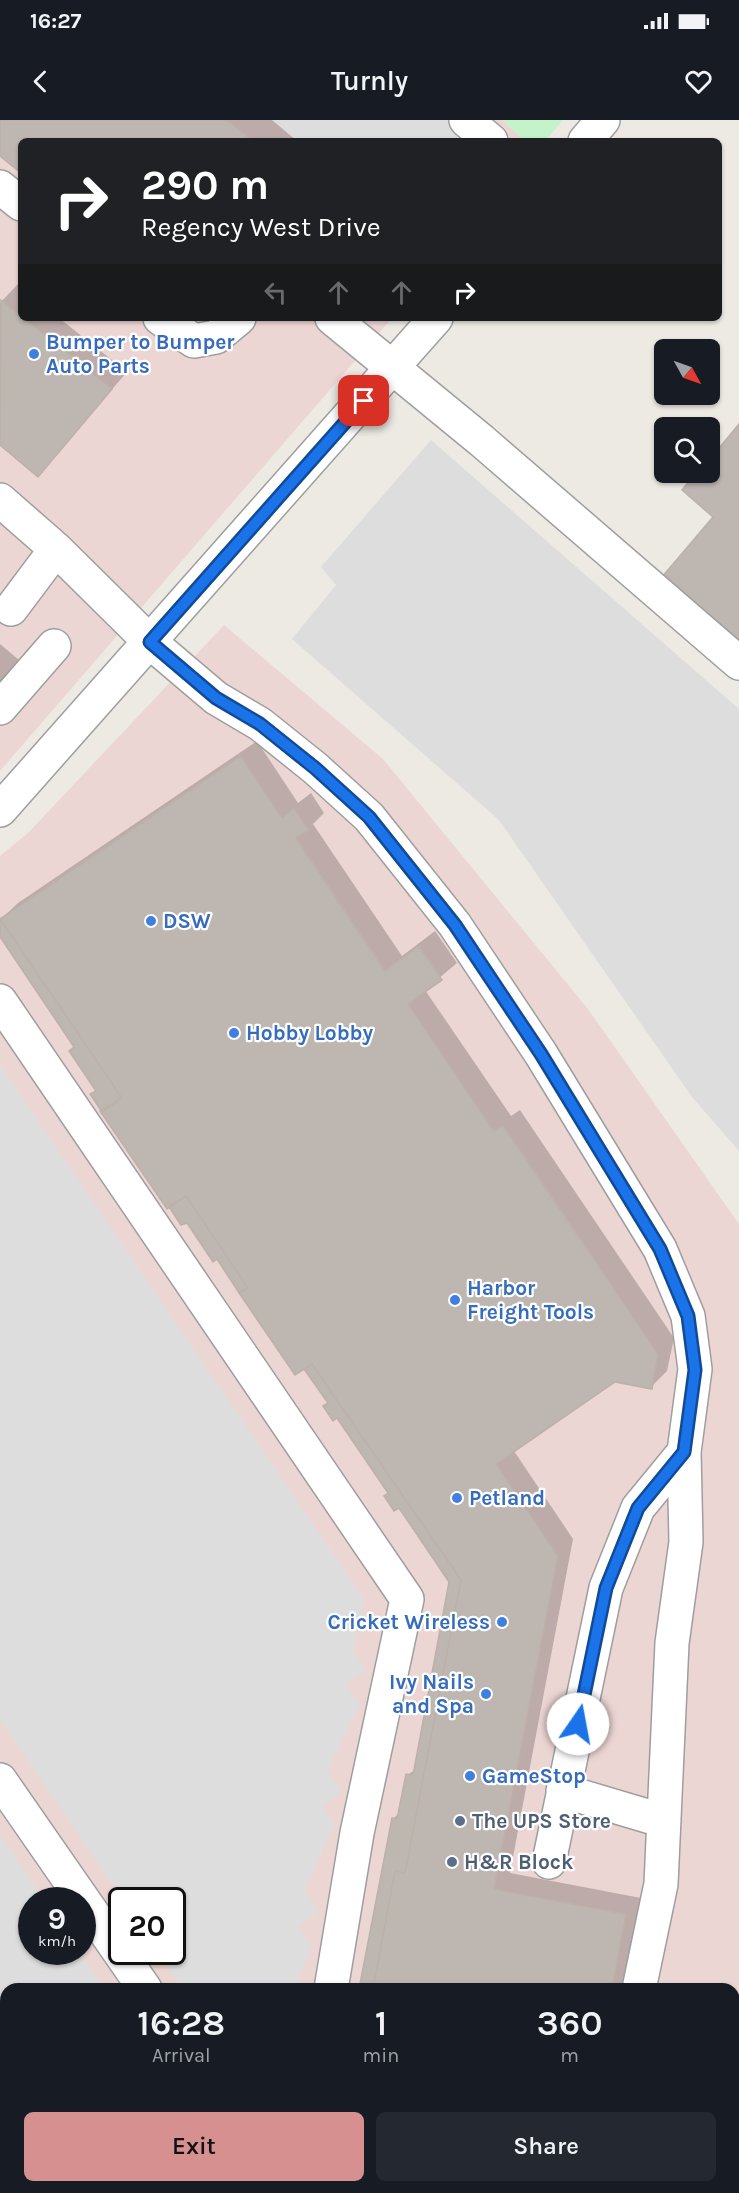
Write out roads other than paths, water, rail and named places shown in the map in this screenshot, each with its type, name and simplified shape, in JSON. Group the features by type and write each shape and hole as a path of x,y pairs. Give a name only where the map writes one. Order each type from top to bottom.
{"street":[{"path":"466,120 487,138"},
{"path":"588,138 603,120"},
{"path":"0,187 18,202"},
{"path":"164,321 194,341 216,337 235,321"},
{"path":"336,321 394,367 739,663"},
{"path":"0,810 433,321"},
{"path":"0,500 56,549 150,642 216,698 260,724 315,768 369,817 455,925 541,1054 660,1249 688,1316 695,1370 684,1452 686,1542 672,1643 661,1884 640,1983"},
{"path":"10,609 56,549"},
{"path":"0,708 54,646"},
{"path":"0,1001 407,1599 357,1833 332,1983"},
{"path":"549,1862 606,1588 638,1508 684,1452"},
{"path":"0,1780 141,1983"},
{"path":"564,1791 664,1821"}],"place":[{"name":"Bumper to Bumper Auto Parts","path":"34,354"},
{"name":"DSW","path":"151,921"},
{"name":"Hobby Lobby","path":"234,1033"},
{"name":"Harbor Freight Tools","path":"455,1300"},
{"name":"Petland","path":"457,1498"},
{"name":"Cricket Wireless","path":"502,1622"},
{"name":"Ivy Nails and Spa","path":"486,1694"},
{"name":"GameStop","path":"470,1776"},
{"name":"The UPS Store","path":"460,1821"},
{"name":"H&R Block","path":"452,1862"}]}
